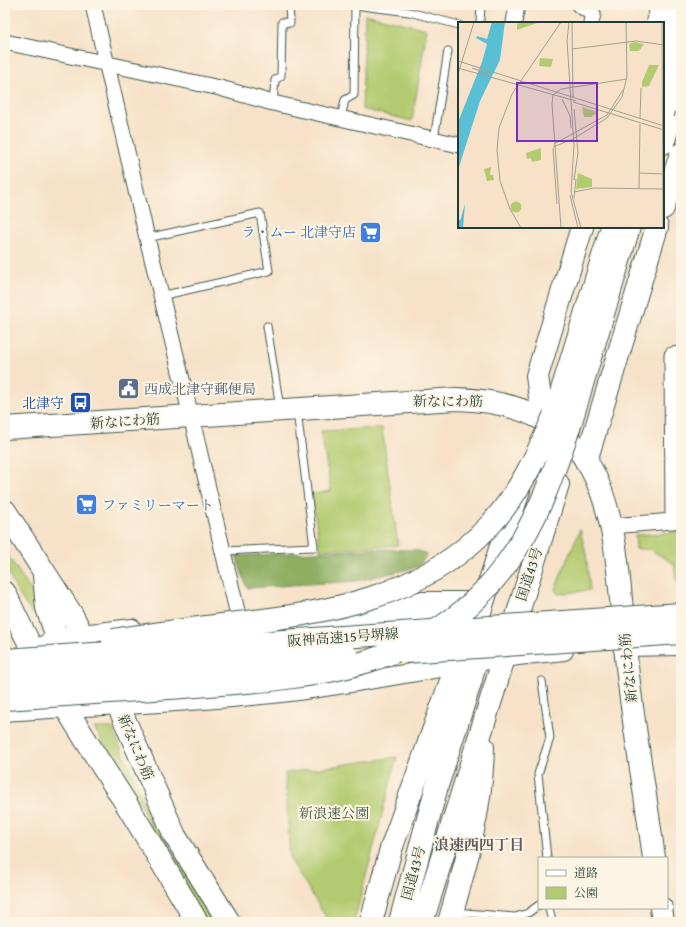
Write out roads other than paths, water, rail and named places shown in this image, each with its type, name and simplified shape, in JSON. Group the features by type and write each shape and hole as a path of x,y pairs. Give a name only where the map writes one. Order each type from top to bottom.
{"main road":[{"path":"658,22 662,5"},
{"path":"664,55 679,5"},
{"path":"664,111 681,52"},
{"path":"664,78 681,83"},
{"path":"664,140 681,88"},
{"path":"669,198 681,154"},
{"path":"543,420 537,376 582,228"},
{"path":"371,922 388,859 466,663 480,610 543,420 602,228"},
{"path":"5,654 290,617 334,609 403,587 434,570 464,549 490,526 511,500 529,470 554,416 612,228"},
{"path":"5,699 234,683 311,675 375,660 406,648 441,628 462,612 507,563 542,503 569,428 629,228"},
{"name":"国道43号","path":"422,922 502,658 572,440 637,228"},
{"path":"586,461 657,228"},
{"name":"新なにわ筋","path":"5,428 289,409 473,399 509,406 543,420 562,431 572,440 586,461 605,498 611,526 654,857"},
{"name":"新なにわ筋","path":"5,511 86,641 118,705 175,836 229,922"},
{"path":"43,570 47,608 59,652 64,708"},
{"path":"5,593 33,652 64,708 128,807 197,922"},
{"path":"366,623 391,606 416,603 480,610"},
{"name":"阪神高速15号堺線","path":"5,660 681,614"},
{"name":"阪神高速15号堺線","path":"5,679 681,634"},
{"name":"国道43号","path":"400,922 437,786 466,663"},
{"path":"450,917 481,792 484,720"},
{"path":"662,909 664,922"}],"street":[{"path":"93,5 256,695"},
{"path":"514,22 517,5"},
{"path":"579,5 593,14 591,22"},
{"path":"5,42 220,88 273,103 458,145"},
{"path":"611,526 673,521 672,355 681,354"},
{"path":"240,624 366,623 480,610 516,615 681,604"},
{"path":"5,654 59,652 86,641 391,606"},
{"path":"5,712 256,695 326,686 502,658 626,647 681,646"},
{"path":"33,652 59,652 118,705"}],"lane":[{"path":"273,103 275,80 281,76 282,22 290,23 289,5"},
{"path":"341,118 345,100 354,95 355,5 409,12 458,25"},
{"path":"480,22 481,5"},
{"path":"434,139 448,51"},
{"path":"147,238 260,213 269,271 162,296"},
{"path":"223,551 314,547 289,409 267,326"},
{"path":"542,681 550,738 538,774 547,857"},
{"path":"450,917 515,917 528,913 538,906"},
{"path":"549,909 552,922"}],"railway":[{"path":"648,5 681,28"},
{"path":"677,5 681,7"}],"place":[{"name":"ラ・ムー 北津守店","path":"371,232"},
{"name":"西成北津守郵便局","path":"129,389"},
{"name":"北津守","path":"80,403"},
{"name":"ファミリーマート","path":"86,505"}],"district":[{"name":"浪速西四丁目","path":"479,844"}],"park label":[{"name":"新浪速公園","path":"334,813"}]}
